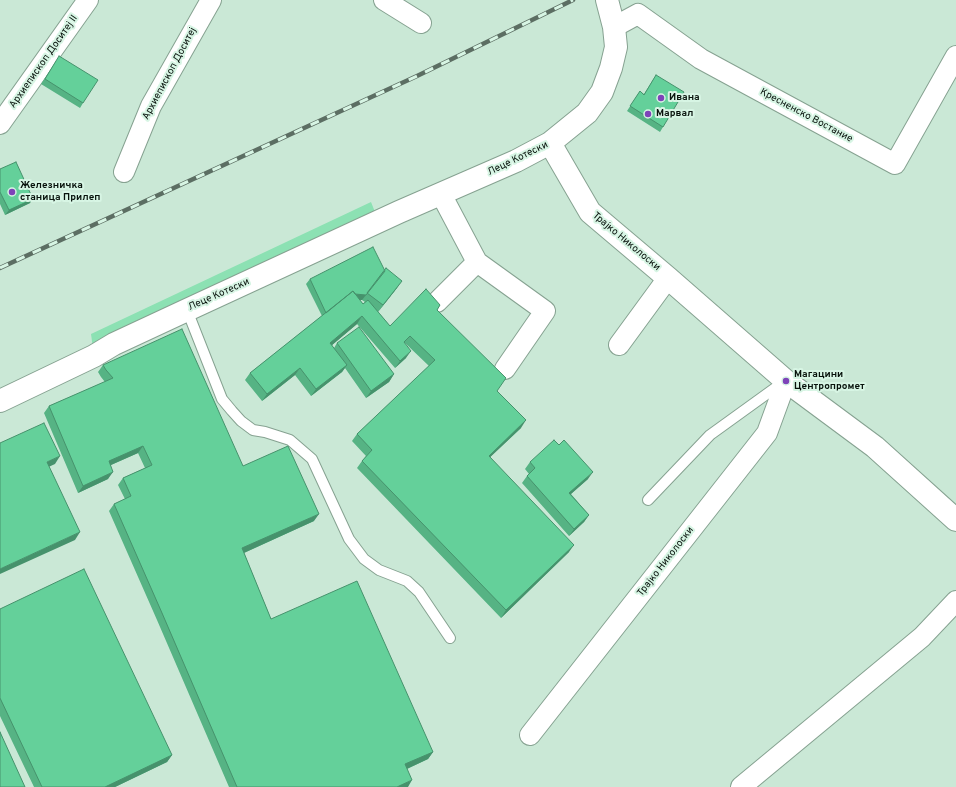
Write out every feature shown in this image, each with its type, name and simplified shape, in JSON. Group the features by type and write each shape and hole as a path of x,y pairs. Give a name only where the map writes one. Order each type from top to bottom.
{"main road":[{"name":"Леце Котески","path":"0,401 94,356 114,344 516,161 550,143 588,113 602,92 611,68 616,47 609,1"},
{"name":"Трајко Николоски","path":"550,143 590,212 786,381 875,447 956,520"}],"street":[{"name":"Архиепископ Доситеј II","path":"0,124 88,0"},
{"name":"Архиепископ Доситеј","path":"124,172 151,106 211,0"},
{"path":"384,0 421,23"},
{"name":"Кресненско Востание","path":"614,27 638,14 701,59 895,164 956,56"},
{"path":"441,194 477,262 545,311 505,369"},
{"path":"436,302 477,262"},
{"name":"Трајко Николоски","path":"619,344 668,278"},
{"name":"Трајко Николоски","path":"530,735 767,433 786,381"},
{"path":"740,787 922,637 956,602"}],"lane":[{"path":"187,310 222,399 241,421 253,430 265,432 290,440 312,460 349,539 364,559 378,570 406,581 419,592 450,638"},
{"path":"648,500 710,435 786,381"}],"green space":[{"path":"371,202 379,222 94,356 91,334"}],"building":[{"path":"59,56 98,80 83,103 45,79"},
{"path":"656,75 684,92 663,127 630,106 640,91 644,95"},
{"name":"Железничка станица Прилеп","path":"16,162 33,199 9,210 0,192 0,169"},
{"path":"373,247 385,271 366,295 355,294 353,291 326,313 310,279"},
{"path":"386,268 402,281 383,305 367,293"},
{"path":"426,289 440,305 437,310 506,378 497,391 526,420 489,456 574,545 506,610 362,461 372,450 357,434 435,360 410,336 404,342 411,351 400,361 362,316 330,343 347,365 316,389 300,368 267,394 250,373 353,291 363,304 368,300 390,326"},
{"path":"359,327 394,374 371,391 337,343"},
{"path":"182,329 243,466 288,446 319,514 242,548 271,619 357,581 433,752 405,764 412,780 397,787 237,787 114,504 131,496 123,478 152,465 143,446 109,461 113,472 83,486 49,406 113,378 103,365"},
{"path":"44,423 60,456 47,462 80,532 0,569 0,443"},
{"path":"554,440 559,445 564,440 593,472 569,493 589,515 574,529 527,476 535,468 530,462"},
{"path":"84,569 172,755 105,787 42,787 0,698 0,609"},
{"path":"0,732 25,787 0,787"}],"railway":[{"path":"0,268 417,76 573,0"}],"place":[{"name":"Ивана","path":"661,98"},
{"name":"Марвал","path":"648,114"},
{"name":"Железничка станица Прилеп","path":"12,192"},
{"name":"Магацини Центропромет","path":"786,381"}]}
